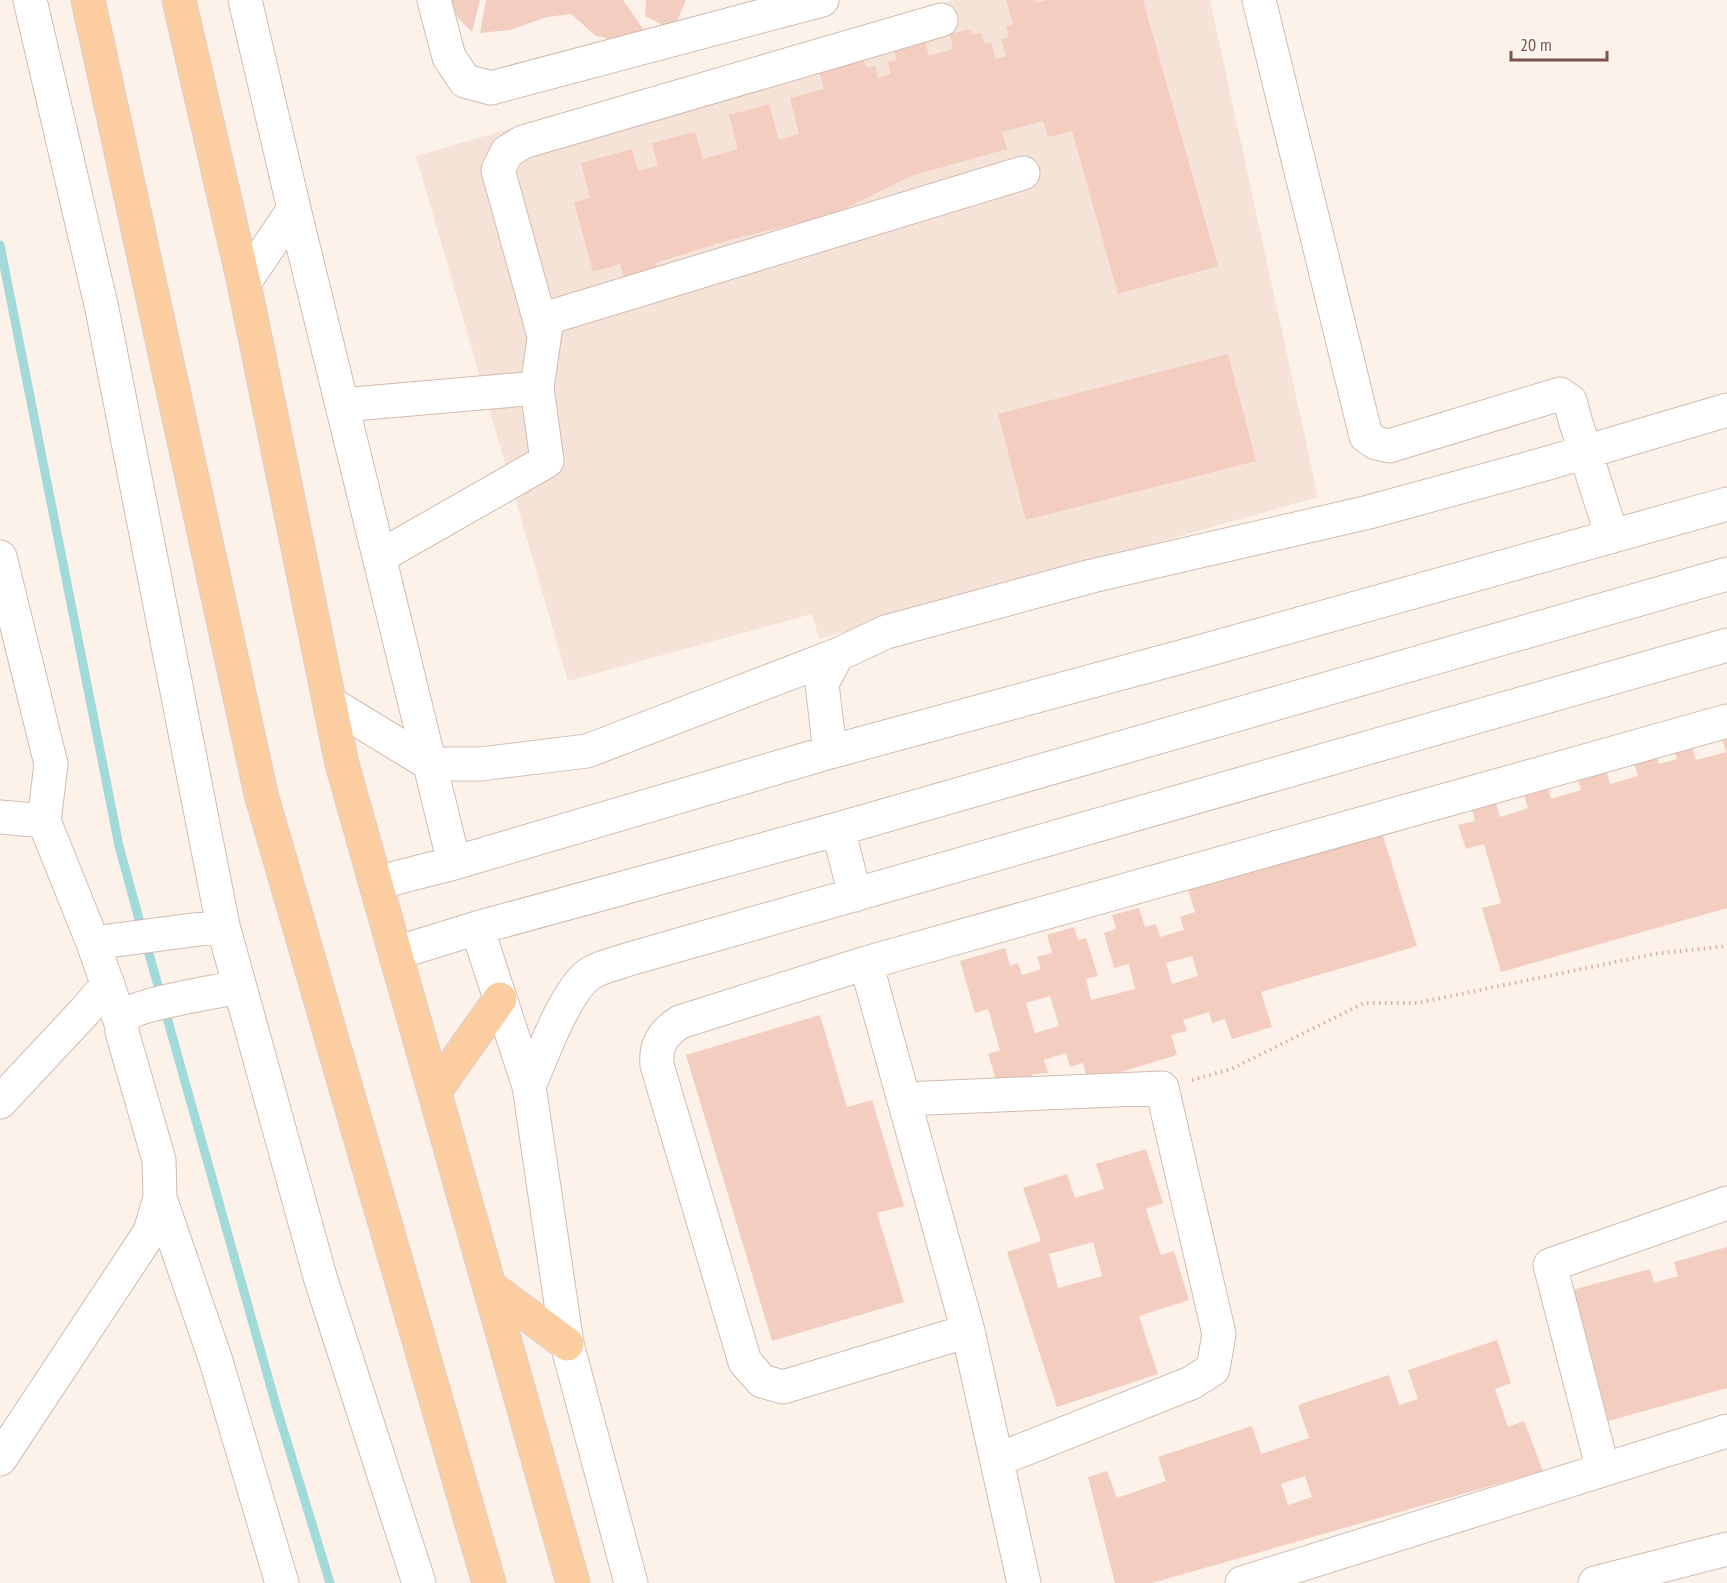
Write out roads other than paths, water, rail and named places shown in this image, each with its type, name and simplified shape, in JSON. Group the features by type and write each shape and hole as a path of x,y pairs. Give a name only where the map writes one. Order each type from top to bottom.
{"main road":[{"path":"88,0 261,794 489,1583"},
{"path":"179,0 244,283 342,764 573,1583"},
{"path":"435,1091 500,999"},
{"path":"490,1287 567,1344"}],"street":[{"path":"30,0 102,309 223,926 321,1280 419,1583"},
{"path":"245,0 454,863"},
{"path":"434,0 449,57 465,81 491,88 822,0"},
{"path":"1258,0 1366,436 1376,443 1389,446 1560,394 1570,401 1612,536"},
{"path":"544,336 498,170 507,152 523,142 941,20"},
{"path":"379,557 547,461 537,388 547,318 1023,173"},
{"path":"244,283 294,209"},
{"path":"342,405 537,388"},
{"path":"330,703 430,764 481,764 587,751 837,655 897,628 1092,576 1368,512 1548,463 1727,410"},
{"path":"376,883 454,863 830,752 1192,654 1727,504"},
{"path":"0,557 51,764 44,822 106,941 108,984 134,1015"},
{"path":"396,953 477,928 838,829 1727,574"},
{"path":"528,1086 568,1000 577,986 591,973 626,960 1727,645"},
{"path":"830,752 822,684 837,655"},
{"path":"968,1331 783,1387 762,1381 745,1362 657,1065 656,1051 667,1030 680,1022 866,963 1727,721"},
{"path":"0,817 44,822"},
{"path":"838,829 855,895"},
{"path":"106,941 223,926"},
{"path":"477,928 528,1086 567,1344 631,1583"},
{"path":"866,963 968,1331 1024,1583"},
{"path":"0,1102 108,984"},
{"path":"239,987 134,1015 122,1032 159,1160 160,1198 216,1361 282,1583"},
{"path":"904,1099 1162,1088 1219,1334 1213,1369 1191,1383 997,1460"},
{"path":"0,1459 150,1232 160,1198"},
{"path":"1603,1470 1550,1265 1727,1203"},
{"path":"1242,1583 1727,1431"},
{"path":"1595,1583 1727,1549"}],"waterway":[{"path":"0,245 119,846 142,930"},
{"path":"146,943 277,1409 330,1583"}]}
